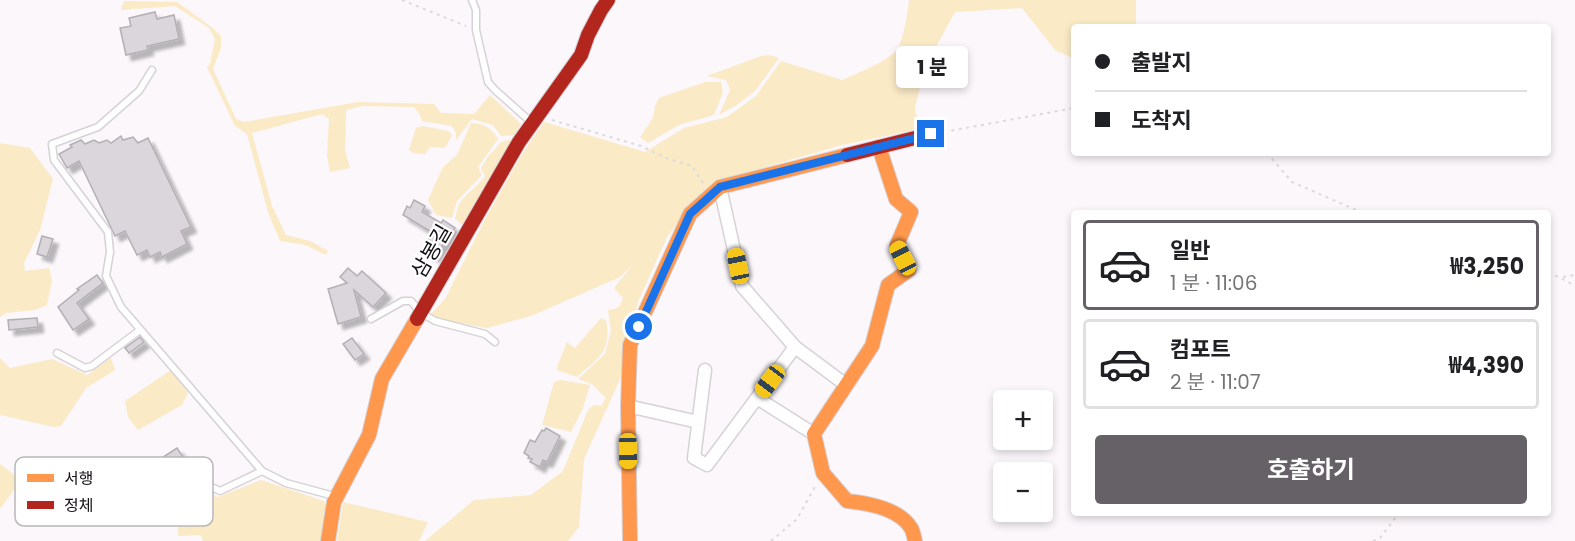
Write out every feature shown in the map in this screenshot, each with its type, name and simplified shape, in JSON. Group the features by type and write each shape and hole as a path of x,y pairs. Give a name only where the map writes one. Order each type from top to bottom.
{"street":[{"name":"삼봉길","path":"328,541 334,502 369,435 382,379 519,142 581,56 588,35 608,0"},
{"path":"630,541 628,406 630,345 690,214 715,191 931,134"},
{"path":"814,434 872,346 888,285 909,270 897,245 911,212 896,199 879,147"},
{"path":"715,191 742,286 795,347 846,385"},
{"path":"705,370 694,458 707,465 795,347"},
{"path":"757,398 814,434 823,473 847,501 869,502 900,516 911,528 915,541"},
{"path":"628,406 698,422"}],"lane":[{"path":"472,0 476,10 476,30 488,82 495,90 535,119"},
{"path":"152,70 139,91 98,127 52,144 54,160 108,232 110,252 106,276 121,307 140,330 262,471 286,483 337,497"},
{"path":"371,319 403,301 411,302 420,312 435,321 485,334 495,342"},
{"path":"57,353 85,368 92,366 140,330"},
{"path":"213,487 220,490 262,471"}],"path":[{"path":"402,0 476,30"},
{"path":"931,134 1071,109"},
{"path":"535,119 641,146 666,158 692,166 715,191"},
{"path":"1270,156 1292,182 1356,210"},
{"path":"1551,274 1575,286"},
{"path":"1561,278 1575,275"},
{"path":"771,541 796,519 823,473"},
{"path":"1373,541 1380,538 1397,516"}],"shaded area":[{"path":"909,0 1136,0 1136,24 1071,24 1071,58 1055,50 1022,8 955,12 926,65 915,107 919,129 842,145 762,168 702,193 667,237 638,302 621,377 584,459 579,527 568,541 425,541 474,500 531,495 563,471 588,410 594,405 601,406 606,398 592,384 578,379 605,354 611,331 608,310 618,307 623,298 614,288 634,263 620,277 531,316 487,328 442,320 430,315 445,299 483,223 522,154 544,122 645,152 684,128 727,117 756,96 781,61 842,80 878,64 896,51 905,27"},
{"path":"124,1 177,2 221,36 221,48 213,69 236,119 244,122 358,102 434,104 441,113 474,114 490,95 521,124 514,135 501,136 493,125 472,119 456,140 456,133 452,126 422,121 414,107 362,106 346,110 345,151 350,168 330,172 327,155 329,119 322,114 252,133 272,206 286,235 310,241 328,251 326,255 305,245 280,241 268,212 247,134 235,126 207,67 210,64 215,39 209,28 175,6 121,10"},
{"path":"770,55 779,58 756,90 719,115 730,90 726,80 707,76 761,56"},
{"path":"705,82 721,82 723,92 714,115 679,125 648,143 640,137 653,118 659,98"},
{"path":"471,123 487,127 498,139 478,167 482,175 457,201 452,218 436,215 428,200 443,167 457,155"},
{"path":"423,126 448,131 452,135 445,148 430,147 425,154 409,150 416,128"},
{"path":"512,139 464,226 455,219 459,205 485,176 481,168 487,158 501,142"},
{"path":"0,143 30,148 53,179 40,230 24,263 25,271 49,268 52,281 47,305 35,310 6,313 0,317"},
{"path":"601,318 606,320 607,340 597,359 577,377 557,370 567,342 575,348"},
{"path":"0,358 10,368 52,359 87,375 111,358 115,370 86,388 61,426 54,427 0,415"},
{"path":"171,370 188,393 182,405 138,430 128,417 125,401"},
{"path":"561,380 590,385 583,408 571,432 542,425 554,382"},
{"path":"0,464 15,475 15,488 0,509"},
{"path":"261,480 324,501 327,508 322,541 203,541 201,535 178,536 178,526 213,526 213,494 218,497"},
{"path":"343,502 428,522 419,541 337,541"}],"building":[{"path":"155,12 157,19 174,15 179,39 147,46 148,50 126,55 120,28 131,26 129,18"},
{"path":"121,136 123,140 133,137 138,143 148,138 191,227 181,231 187,244 162,257 160,252 150,257 147,250 137,255 125,231 115,236 79,161 67,168 59,154 81,140 85,144 94,140 99,143 107,140 111,143"},
{"path":"414,200 425,206 422,212 441,223 443,220 455,228 434,257 422,249 433,233 403,215 407,206 410,208"},
{"path":"42,236 53,239 47,257 37,254"},
{"path":"348,268 357,276 362,271 386,293 373,307 354,290 361,317 338,324 328,289 347,283 340,277"},
{"path":"97,275 103,283 77,303 89,319 73,330 58,307 79,290 77,289"},
{"path":"37,318 38,327 9,330 8,320"},
{"path":"140,337 144,342 129,353 125,348"},
{"path":"352,338 364,354 355,360 343,344"},
{"path":"546,428 560,436 547,462 543,460 540,467 530,462 532,459 524,453 530,440 535,442 542,430"},
{"path":"177,448 183,457 163,457"}],"traffic: slow":[{"path":"879,147 896,199 911,212 897,245 909,270 888,285 872,346 814,434 823,473 847,501 873,505 891,511 906,521 913,532 915,541"},
{"path":"630,541 628,406 630,345 690,214 720,187 847,155"},
{"path":"328,541 334,502 369,435 382,379 417,319"}],"traffic: jam":[{"path":"417,319 519,142 581,55 588,35 608,0"},
{"path":"847,155 931,134"}],"route":[{"path":"639,327 690,214 720,187 931,134"}]}
